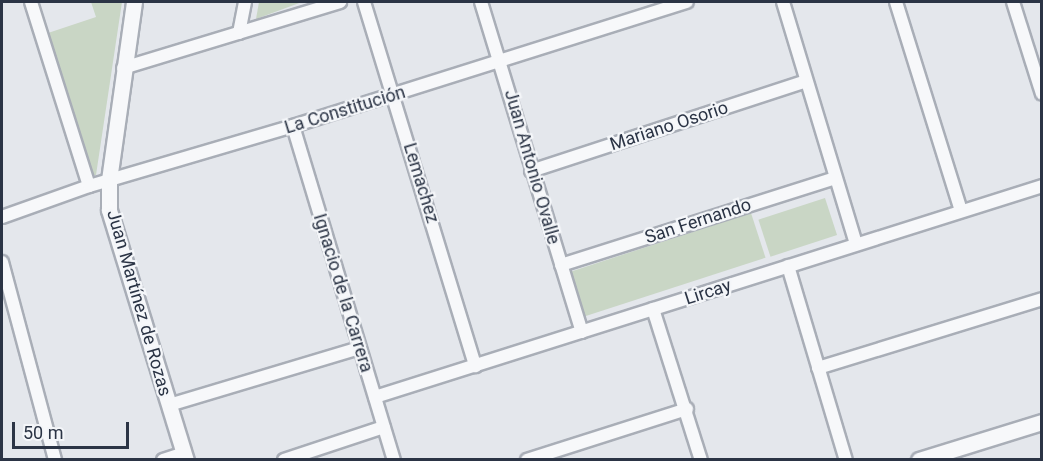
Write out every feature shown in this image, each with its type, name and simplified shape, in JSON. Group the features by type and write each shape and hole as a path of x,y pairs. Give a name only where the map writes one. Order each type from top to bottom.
{"street":[{"path":"31,2 89,186"},
{"name":"Juan Martínez de Rozas","path":"134,2 109,181 109,210 185,456"},
{"path":"239,33 245,2"},
{"path":"123,68 340,2"},
{"name":"Lemachez","path":"364,2 476,366"},
{"name":"Juan Antonio Ovalle","path":"481,2 582,332"},
{"name":"La Constitución","path":"2,217 89,186 293,126 687,2"},
{"path":"783,2 856,244"},
{"path":"896,2 961,211"},
{"path":"1013,2 1041,94"},
{"name":"Mariano Osorio","path":"531,171 806,81"},
{"name":"Ignacio de la Carrera","path":"293,126 394,459"},
{"name":"San Fernando","path":"561,265 835,178"},
{"name":"Lircay","path":"375,397 1041,186"},
{"path":"2,262 55,459"},
{"path":"788,266 846,459"},
{"path":"818,368 1041,299"},
{"path":"653,309 687,409 701,459"},
{"path":"169,405 359,348"},
{"path":"527,459 687,409"},
{"path":"919,459 1041,422"},
{"path":"284,459 384,427"},
{"path":"163,459 185,456"}],"green space":[{"path":"91,2 122,2 96,175 89,175 48,33 96,17"},
{"path":"259,2 302,2 256,19"},
{"path":"825,198 837,235 770,257 758,220"},
{"path":"751,213 766,258 582,317 567,273"}]}
